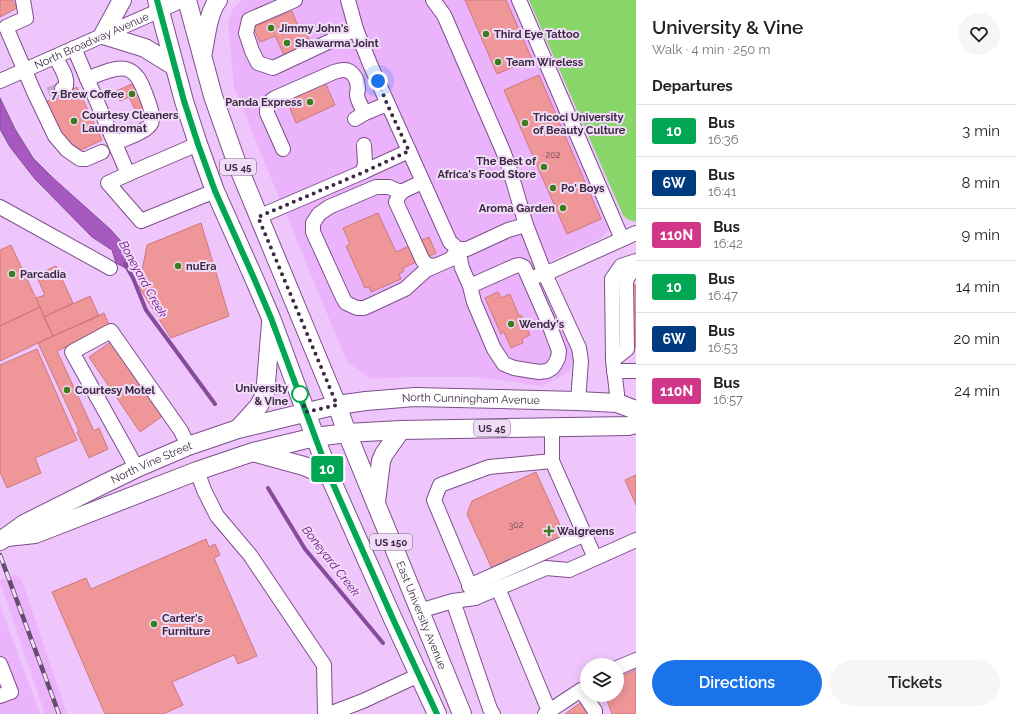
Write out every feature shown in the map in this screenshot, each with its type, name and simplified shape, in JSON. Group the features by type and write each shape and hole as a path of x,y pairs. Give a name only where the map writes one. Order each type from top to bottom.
{"main road":[{"path":"122,0 103,35 145,48 174,66"},
{"name":"East University Avenue","path":"187,0 213,96 237,164 337,405 376,505 462,714"},
{"path":"202,57 208,25 218,0"},
{"name":"US 45","path":"158,5 174,66 198,144 215,191 271,318 315,437 347,433 402,430 552,428 628,426 636,424"},
{"path":"238,429 258,407 265,395 271,318"},
{"name":"North Cunningham Avenue","path":"306,412 337,405 366,401 415,397 617,403 636,410"},
{"name":"North Vine Street","path":"3,539 24,524 136,468 188,446 238,429 306,412"},
{"path":"376,505 381,462 384,454 402,430"},
{"name":"North Vine Street","path":"3,539 35,534 197,471 253,452 315,437"},
{"name":"US 150","path":"315,437 330,477 437,714"},
{"path":"253,452 304,466 330,477"}],"street":[{"path":"23,0 26,18 6,27 25,70 49,94 55,136 67,150 80,159 86,159 102,152"},
{"name":"North Broadway Avenue","path":"0,81 103,35 158,5 184,0"},
{"path":"295,0 249,20 246,33 258,63 272,68 356,29"},
{"path":"348,0 356,29 387,104 450,242 458,249 462,268 470,286 474,302 494,349 504,364 514,368 539,372 547,371 552,368 558,358 559,351 524,267 519,264 470,286"},
{"path":"433,0 444,15 503,151 526,225 545,274 579,348 581,356 578,401"},
{"path":"519,0 622,239"},
{"path":"74,48 128,174"},
{"path":"49,94 66,86 67,82 55,57"},
{"path":"87,79 111,70 125,68 131,71 138,79 143,89 152,116 149,126 142,132 115,143"},
{"path":"283,149 267,113 267,106 269,102 275,98 301,86 334,72 343,70 349,71 354,75 357,81 360,116 387,104"},
{"path":"198,144 108,183 141,221 215,191"},
{"path":"364,145 364,172"},
{"path":"258,217 364,172 409,151"},
{"path":"422,182 402,191 396,202 422,261 434,266"},
{"path":"402,191 389,187 376,187 329,207 319,214 313,223 313,232 346,303 357,308 364,308 405,289 426,270 451,259 458,249"},
{"path":"0,207 110,268"},
{"path":"458,249 467,249 508,230 526,225"},
{"path":"529,279 545,274 636,233"},
{"path":"617,403 618,394 613,365 612,279 621,266 636,261"},
{"path":"613,365 628,349 626,280 636,269"},
{"path":"136,468 72,352 111,331 182,432 188,446"},
{"path":"613,365 636,371"},
{"path":"552,428 552,460 595,558"},
{"path":"472,592 434,500 440,485 489,467 552,460"},
{"path":"197,471 216,516 250,555 324,665 325,714"},
{"path":"419,611 454,601 585,534"},
{"path":"472,592 498,588 546,568 569,570 636,540"},
{"path":"498,588 547,712 581,690 595,710 595,714"},
{"path":"454,601 490,709 493,714"},
{"path":"624,665 636,660"},
{"path":"0,664 12,692 0,696"},
{"path":"329,714 363,701 419,675"}],"shaded area":[{"path":"242,0 511,0 608,218 611,228 600,239 536,267 572,351 574,359 573,365 569,371 541,386 477,377 408,377 371,379 347,362 234,88 228,22 233,9"},
{"path":"0,98 15,129 33,158 120,240 133,272 116,263 112,250 92,237 35,179 10,147 0,129"},
{"path":"15,575 21,578 67,714 45,714 0,582 0,580"},
{"path":"0,605 40,714 0,714"}],"green space":[{"path":"529,0 636,0 636,222 627,219 623,215"}],"building":[{"path":"0,0 13,0 17,8 0,17"},
{"path":"465,0 506,0 532,59 497,74"},
{"path":"292,11 298,26 302,24 312,45 285,57 275,36 260,42 253,27"},
{"path":"539,75 601,219 567,234 504,90"},
{"name":"7 Brew Coffee","path":"143,79 146,110 137,114 129,97 120,101 116,91"},
{"name":"Panda Express","path":"325,82 335,105 296,123 286,99"},
{"name":"Courtesy Cleaners Laundromat","path":"60,85 64,94 77,87 102,140 81,150 64,139 46,102 52,99 48,91"},
{"path":"378,213 396,252 429,237 436,253 403,268 404,271 399,274 401,279 371,292 369,287 365,288 346,246 350,244 343,228"},
{"name":"nuEra","path":"201,223 229,316 171,338 139,287 147,245"},
{"name":"Parcadia","path":"11,245 40,307 0,326 0,250"},
{"path":"56,266 73,303 44,317 36,298 45,295 36,275"},
{"path":"633,285 636,285 636,347 634,347"},
{"name":"Wendy's","path":"498,292 501,298 510,294 519,316 521,315 530,335 522,339 523,343 511,348 504,332 501,334 485,298"},
{"path":"90,296 99,316 53,336 44,317"},
{"path":"40,307 53,336 0,361 0,326"},
{"name":"Courtesy Motel","path":"104,313 110,327 57,351 94,431 99,428 108,449 89,458 77,432 79,431 38,343"},
{"name":"Courtesy Motel","path":"112,341 164,415 140,432 89,357"},
{"path":"37,349 77,440 35,458 41,473 7,488 0,472 0,365"},
{"name":"Walgreens","path":"536,472 565,536 492,569 467,514 472,501"},
{"path":"636,475 636,505 625,480"},
{"name":"Carter's Furniture","path":"206,539 209,547 215,544 220,555 214,558 257,656 238,664 234,655 172,682 183,705 163,714 105,714 52,592 86,578 91,589"},
{"path":"636,670 636,714 612,714 608,702 624,702 624,675"},
{"path":"580,703 589,714 565,714"}],"waterway":[{"name":"Boneyard Creek","path":"125,264 133,278 146,310 215,404"},
{"name":"Boneyard Creek","path":"268,488 305,549 383,643"}],"tunnel":[{"path":"49,94 62,89"}],"railway":[{"path":"0,555 59,714"}],"bus line":[{"name":"10","path":"157,0 184,101 215,191 271,318 330,477 437,714"}],"place":[{"name":"Jimmy John's","path":"271,28"},
{"name":"Third Eye Tattoo","path":"486,34"},
{"name":"Shawarma Joint","path":"287,43"},
{"name":"Team Wireless","path":"498,62"},
{"name":"7 Brew Coffee","path":"132,94"},
{"name":"Panda Express","path":"310,102"},
{"name":"Courtesy Cleaners Laundromat","path":"74,121"},
{"name":"Tricoci University of Beauty Culture","path":"525,123"},
{"name":"The Best of Africa's Food Store","path":"544,167"},
{"name":"Po' Boys","path":"553,188"},
{"name":"Aroma Garden","path":"563,208"},
{"name":"nuEra","path":"178,266"},
{"name":"Parcadia","path":"12,274"},
{"name":"Wendy's","path":"511,324"},
{"name":"Courtesy Motel","path":"67,390"},
{"name":"University & Vine","path":"300,394"},
{"name":"Walgreens","path":"549,531"},
{"name":"Carter's Furniture","path":"154,624"}],"route":[{"path":"300,394 298,390 306,412 337,405 258,217 364,172 409,151 378,81"}]}
